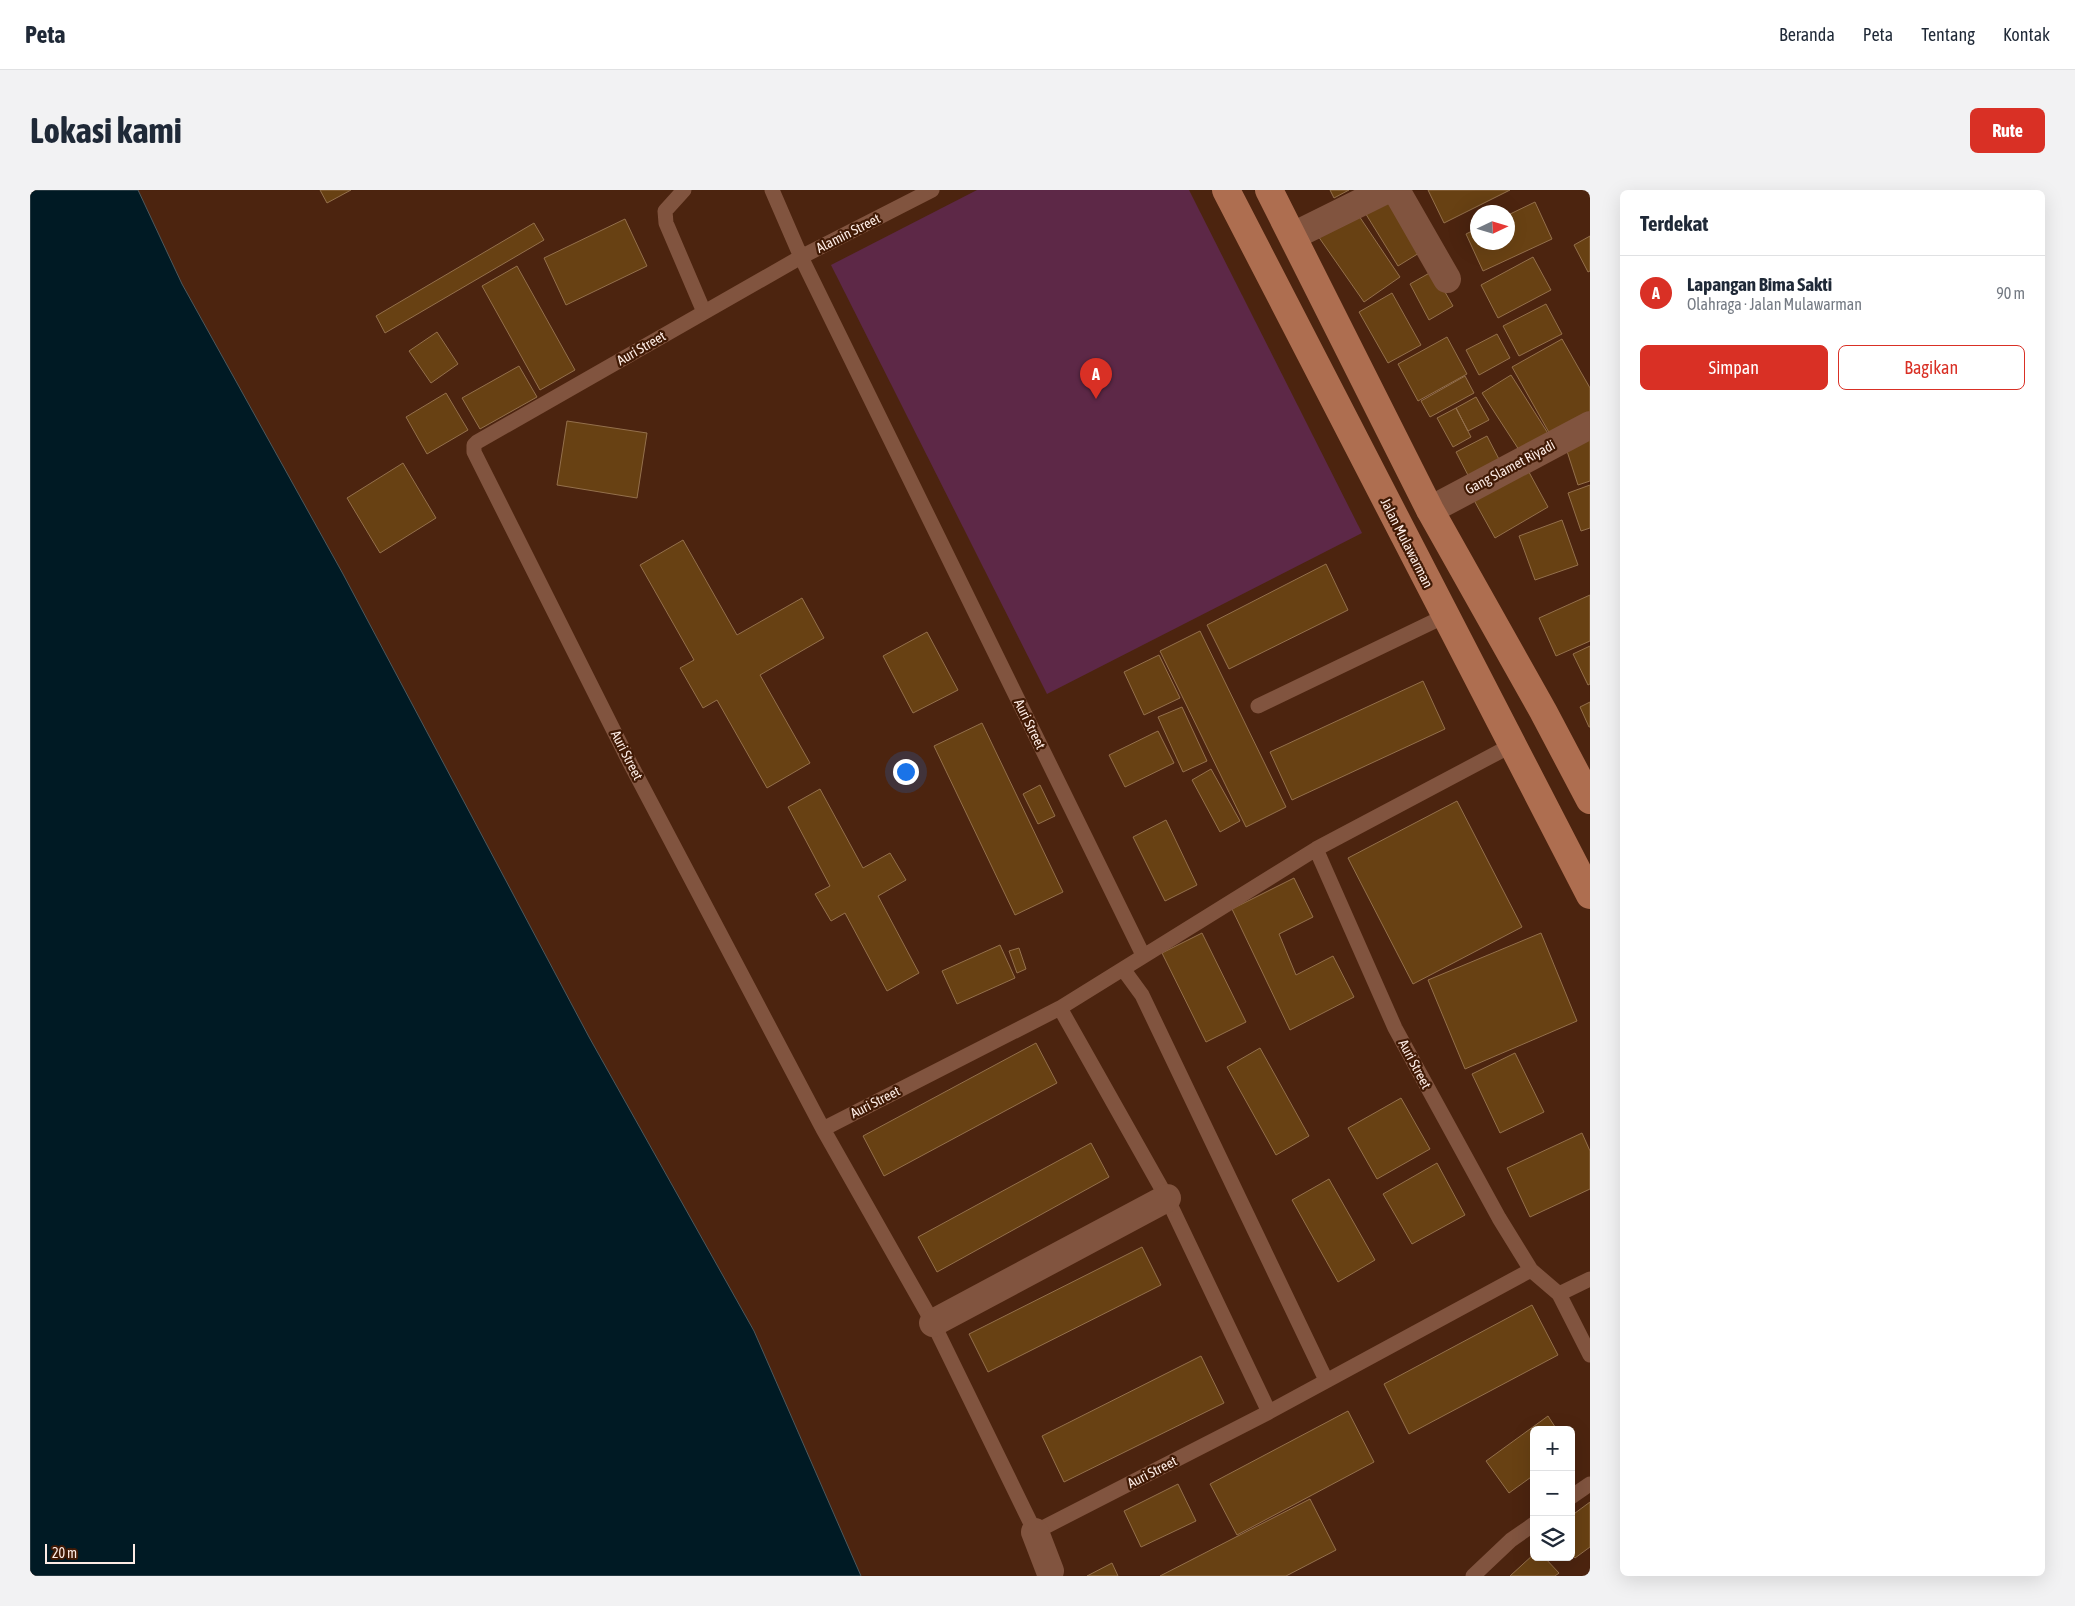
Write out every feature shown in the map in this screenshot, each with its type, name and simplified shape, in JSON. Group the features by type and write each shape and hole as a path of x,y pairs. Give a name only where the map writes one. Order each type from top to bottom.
{"highway":[{"name":"Jalan Mulawarman","path":"1226,190 1445,616 1514,744 1590,895"},
{"path":"1269,190 1430,510 1543,711 1590,800"}],"street":[{"path":"1292,236 1386,190"},
{"path":"1396,190 1447,279"},
{"name":"Gang Slamet Riyadi","path":"1430,510 1590,425"},
{"path":"933,1323 1167,1198"},
{"name":"Auri Street","path":"1035,1532 1050,1571"}],"lane":[{"path":"684,190 665,211 666,223 704,312"},
{"name":"Alamin Street","path":"772,190 801,257 932,190"},
{"name":"Auri Street","path":"1143,955 801,257 474,445 474,452 631,765 824,1129 933,1323 1035,1532 1269,1412 1531,1270"},
{"path":"1258,706 1445,616"},
{"name":"Auri Street","path":"824,1129 1060,1008 1143,955 1316,850 1514,744"},
{"name":"Auri Street","path":"1316,850 1396,1028 1498,1218 1531,1270 1559,1294"},
{"path":"1123,969 1142,995 1326,1380"},
{"path":"1060,1008 1167,1198 1269,1412"},
{"path":"1590,1279 1559,1294 1590,1355"},
{"path":"1575,1494 1590,1484"},
{"path":"1473,1576 1511,1540 1530,1527"}],"shaded area":[{"path":"977,190 1189,190 1362,533 1047,694 831,265"}],"water":[{"path":"30,190 138,190 182,284 343,574 589,1037 754,1331 861,1576 30,1576"}],"building":[{"path":"320,190 351,190 327,203"},
{"path":"1330,190 1349,190 1334,198"},
{"path":"1428,190 1510,190 1480,205 1470,205 1470,210 1444,223"},
{"path":"1391,195 1424,250 1398,266 1364,211"},
{"path":"1535,202 1552,239 1483,271 1473,250 1515,250 1515,212"},
{"path":"1355,210 1400,277 1364,302 1318,236"},
{"path":"625,219 647,266 566,305 544,258"},
{"path":"534,223 544,240 385,333 376,316"},
{"path":"1470,232 1470,243 1466,234"},
{"path":"1590,236 1590,271 1588,272 1574,245"},
{"path":"1533,257 1551,290 1498,318 1481,285"},
{"path":"517,266 575,370 540,390 482,286"},
{"path":"1433,271 1453,306 1429,320 1410,284"},
{"path":"1392,293 1421,345 1388,363 1359,312"},
{"path":"1546,304 1562,334 1519,356 1503,326"},
{"path":"437,332 458,364 431,383 409,351"},
{"path":"1497,334 1510,358 1479,375 1466,350"},
{"path":"1447,337 1467,374 1418,401 1398,364"},
{"path":"1562,339 1590,388 1590,423 1555,443 1512,367"},
{"path":"519,366 537,397 480,429 462,398"},
{"path":"1511,375 1549,435 1521,453 1482,393"},
{"path":"1465,376 1474,393 1430,417 1421,401"},
{"path":"446,393 468,430 427,454 406,417"},
{"path":"1476,397 1489,420 1468,431 1456,408"},
{"path":"1456,408 1471,437 1453,447 1437,418"},
{"path":"567,421 647,433 637,498 557,485"},
{"path":"1487,436 1502,465 1471,481 1456,452"},
{"path":"1590,440 1590,481 1578,485 1566,448"},
{"path":"403,463 436,518 380,553 347,498"},
{"path":"1524,463 1548,507 1495,538 1470,493"},
{"path":"1590,485 1590,528 1581,531 1568,493"},
{"path":"1562,520 1578,565 1535,580 1519,536"},
{"path":"683,540 737,635 802,598 824,638 760,675 810,763 767,788 717,700 703,708 680,668 694,660 640,565"},
{"path":"1326,564 1348,610 1229,669 1207,625"},
{"path":"1590,595 1590,641 1556,656 1539,618"},
{"path":"1200,631 1286,807 1246,827 1160,651"},
{"path":"927,632 958,690 913,713 883,656"},
{"path":"1590,646 1590,684 1588,685 1573,654"},
{"path":"1159,655 1180,698 1144,715 1124,672"},
{"path":"1423,681 1445,729 1292,800 1270,752"},
{"path":"1590,702 1590,727 1589,727 1580,707"},
{"path":"1182,707 1207,761 1183,772 1158,717"},
{"path":"982,723 1063,892 1015,915 934,746"},
{"path":"1158,731 1174,763 1125,787 1109,755"},
{"path":"1211,769 1240,821 1220,832 1192,780"},
{"path":"1040,785 1055,816 1038,824 1023,794"},
{"path":"820,789 863,868 890,853 906,880 878,896 919,973 887,991 845,913 831,921 815,894 830,886 788,807"},
{"path":"1457,801 1522,927 1413,984 1348,858"},
{"path":"1166,820 1197,885 1165,901 1133,837"},
{"path":"1294,878 1313,917 1279,934 1296,975 1333,956 1354,997 1290,1030 1232,909"},
{"path":"1202,933 1246,1022 1206,1042 1162,953"},
{"path":"1541,933 1577,1021 1465,1069 1428,980"},
{"path":"1000,945 1015,978 957,1004 942,971"},
{"path":"1019,948 1026,969 1017,973 1009,951"},
{"path":"1036,1043 1057,1083 884,1176 863,1136"},
{"path":"1260,1048 1309,1136 1276,1155 1227,1067"},
{"path":"1515,1053 1544,1112 1500,1133 1472,1074"},
{"path":"1401,1098 1430,1149 1377,1179 1348,1128"},
{"path":"1582,1133 1590,1151 1590,1189 1530,1217 1507,1168"},
{"path":"1091,1143 1109,1177 937,1272 918,1237"},
{"path":"1437,1163 1465,1215 1412,1244 1383,1194"},
{"path":"1329,1179 1375,1260 1338,1282 1292,1200"},
{"path":"1142,1247 1161,1285 988,1372 969,1334"},
{"path":"1532,1305 1558,1355 1409,1434 1384,1384"},
{"path":"1201,1356 1224,1403 1064,1482 1042,1436"},
{"path":"1348,1411 1374,1462 1237,1535 1210,1484"},
{"path":"1548,1416 1554,1426 1534,1426"},
{"path":"1530,1429 1530,1478 1509,1493 1486,1461"},
{"path":"1178,1484 1196,1521 1141,1547 1124,1511"},
{"path":"1310,1499 1336,1550 1286,1576 1160,1576"},
{"path":"1590,1502 1590,1547 1575,1558 1575,1516 1575,1513"},
{"path":"1530,1558 1530,1561 1548,1561 1559,1573 1555,1576 1510,1576"},
{"path":"1112,1563 1118,1576 1087,1576"}],"place":[{"name":"Lapangan Bima Sakti","path":"1096,399"}]}
